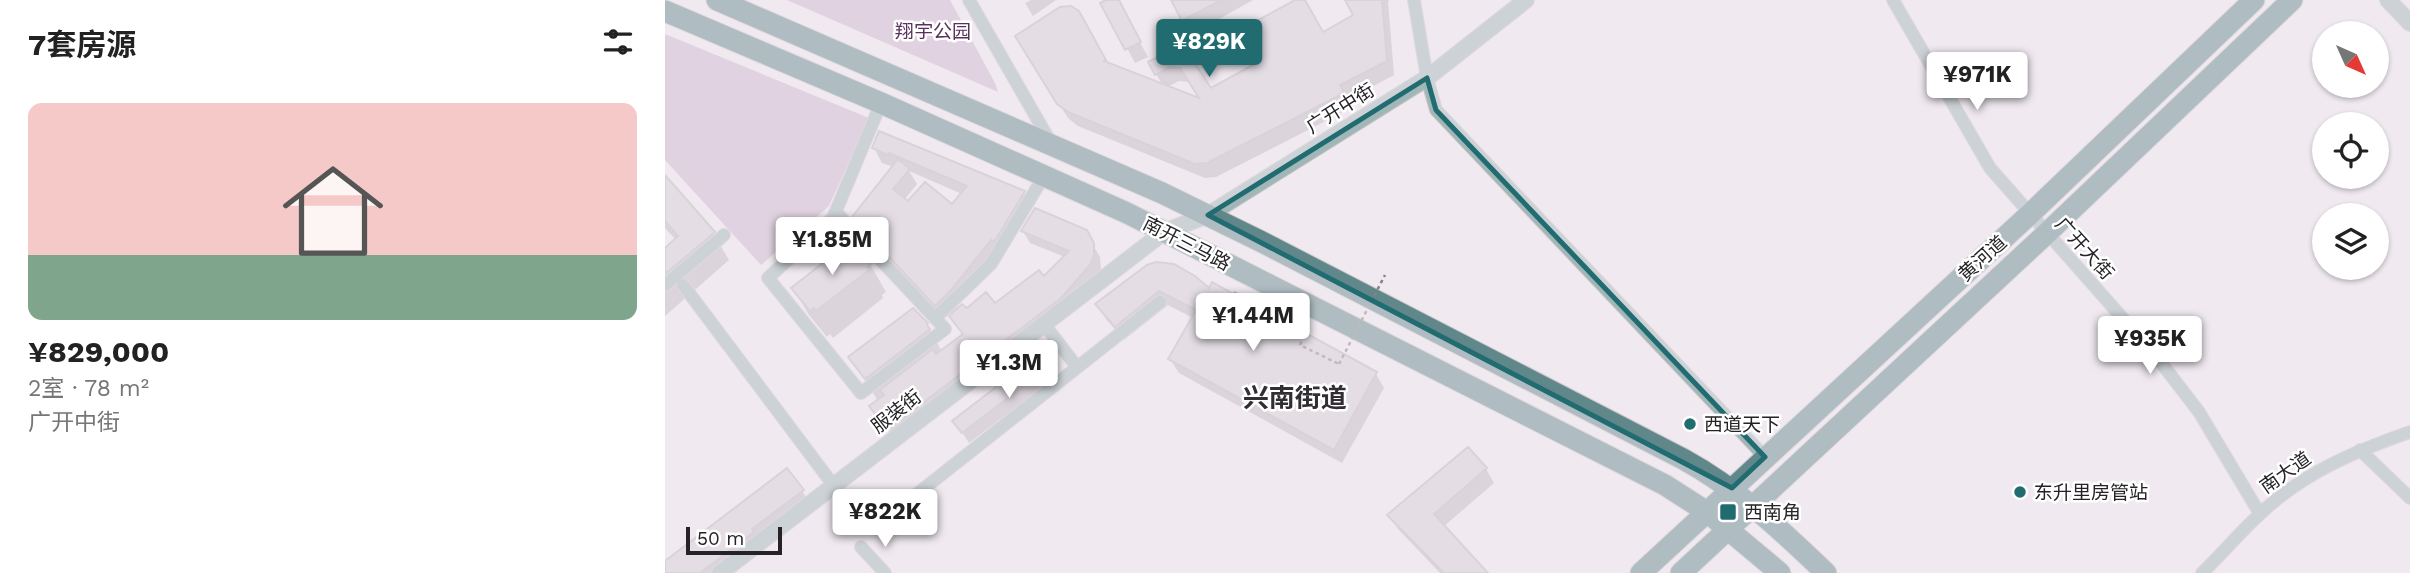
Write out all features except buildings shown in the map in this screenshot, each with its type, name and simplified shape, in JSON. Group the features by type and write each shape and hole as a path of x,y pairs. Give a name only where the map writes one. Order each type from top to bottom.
{"main road":[{"name":"南开三马路","path":"717,0 1208,215 1713,475 1753,506 1826,573"},
{"name":"黄河道","path":"1641,573 2031,214 2254,0"},
{"name":"黄河道","path":"1681,573 2292,0"},
{"name":"南开三马路","path":"665,11 881,103 1164,232 1659,482 1730,529 1780,573"}],"street":[{"path":"969,0 1053,146"},
{"path":"1414,0 1427,78 1436,110 1765,457"},
{"name":"广开中街","path":"1164,232 1208,215 1427,78 1526,0"},
{"name":"广开大街","path":"1892,0 1990,168 2156,356 2199,412 2260,514"},
{"path":"2388,0 2410,23"},
{"path":"836,212 946,329 861,393 768,278 833,218 881,103"},
{"path":"935,318 991,264 1044,176"},
{"name":"服装街","path":"720,573 1164,232"},
{"path":"665,285 724,234"},
{"path":"683,285 834,486"},
{"path":"879,524 1160,302"},
{"path":"1044,324 1077,367"},
{"name":"南大道","path":"2202,573 2260,514 2324,467 2360,450 2410,432"},
{"path":"2360,450 2410,498"},
{"path":"861,547 885,573"}],"path":[{"path":"1234,292 1305,334 1300,345 1339,364 1385,275"}],"highlighted area":[{"path":"1427,78 1436,110 1765,457 1732,488 1208,215"}],"green space":[{"name":"翔宇公园","path":"787,0 950,0 998,92"},
{"path":"665,34 869,118 829,206 761,265 665,160"}],"place":[{"name":"西道天下","path":"1690,424"},
{"name":"东升里房管站","path":"2020,492"},
{"name":"西南角","path":"1728,512"}],"district":[{"name":"兴南街道","path":"1295,398"}]}
